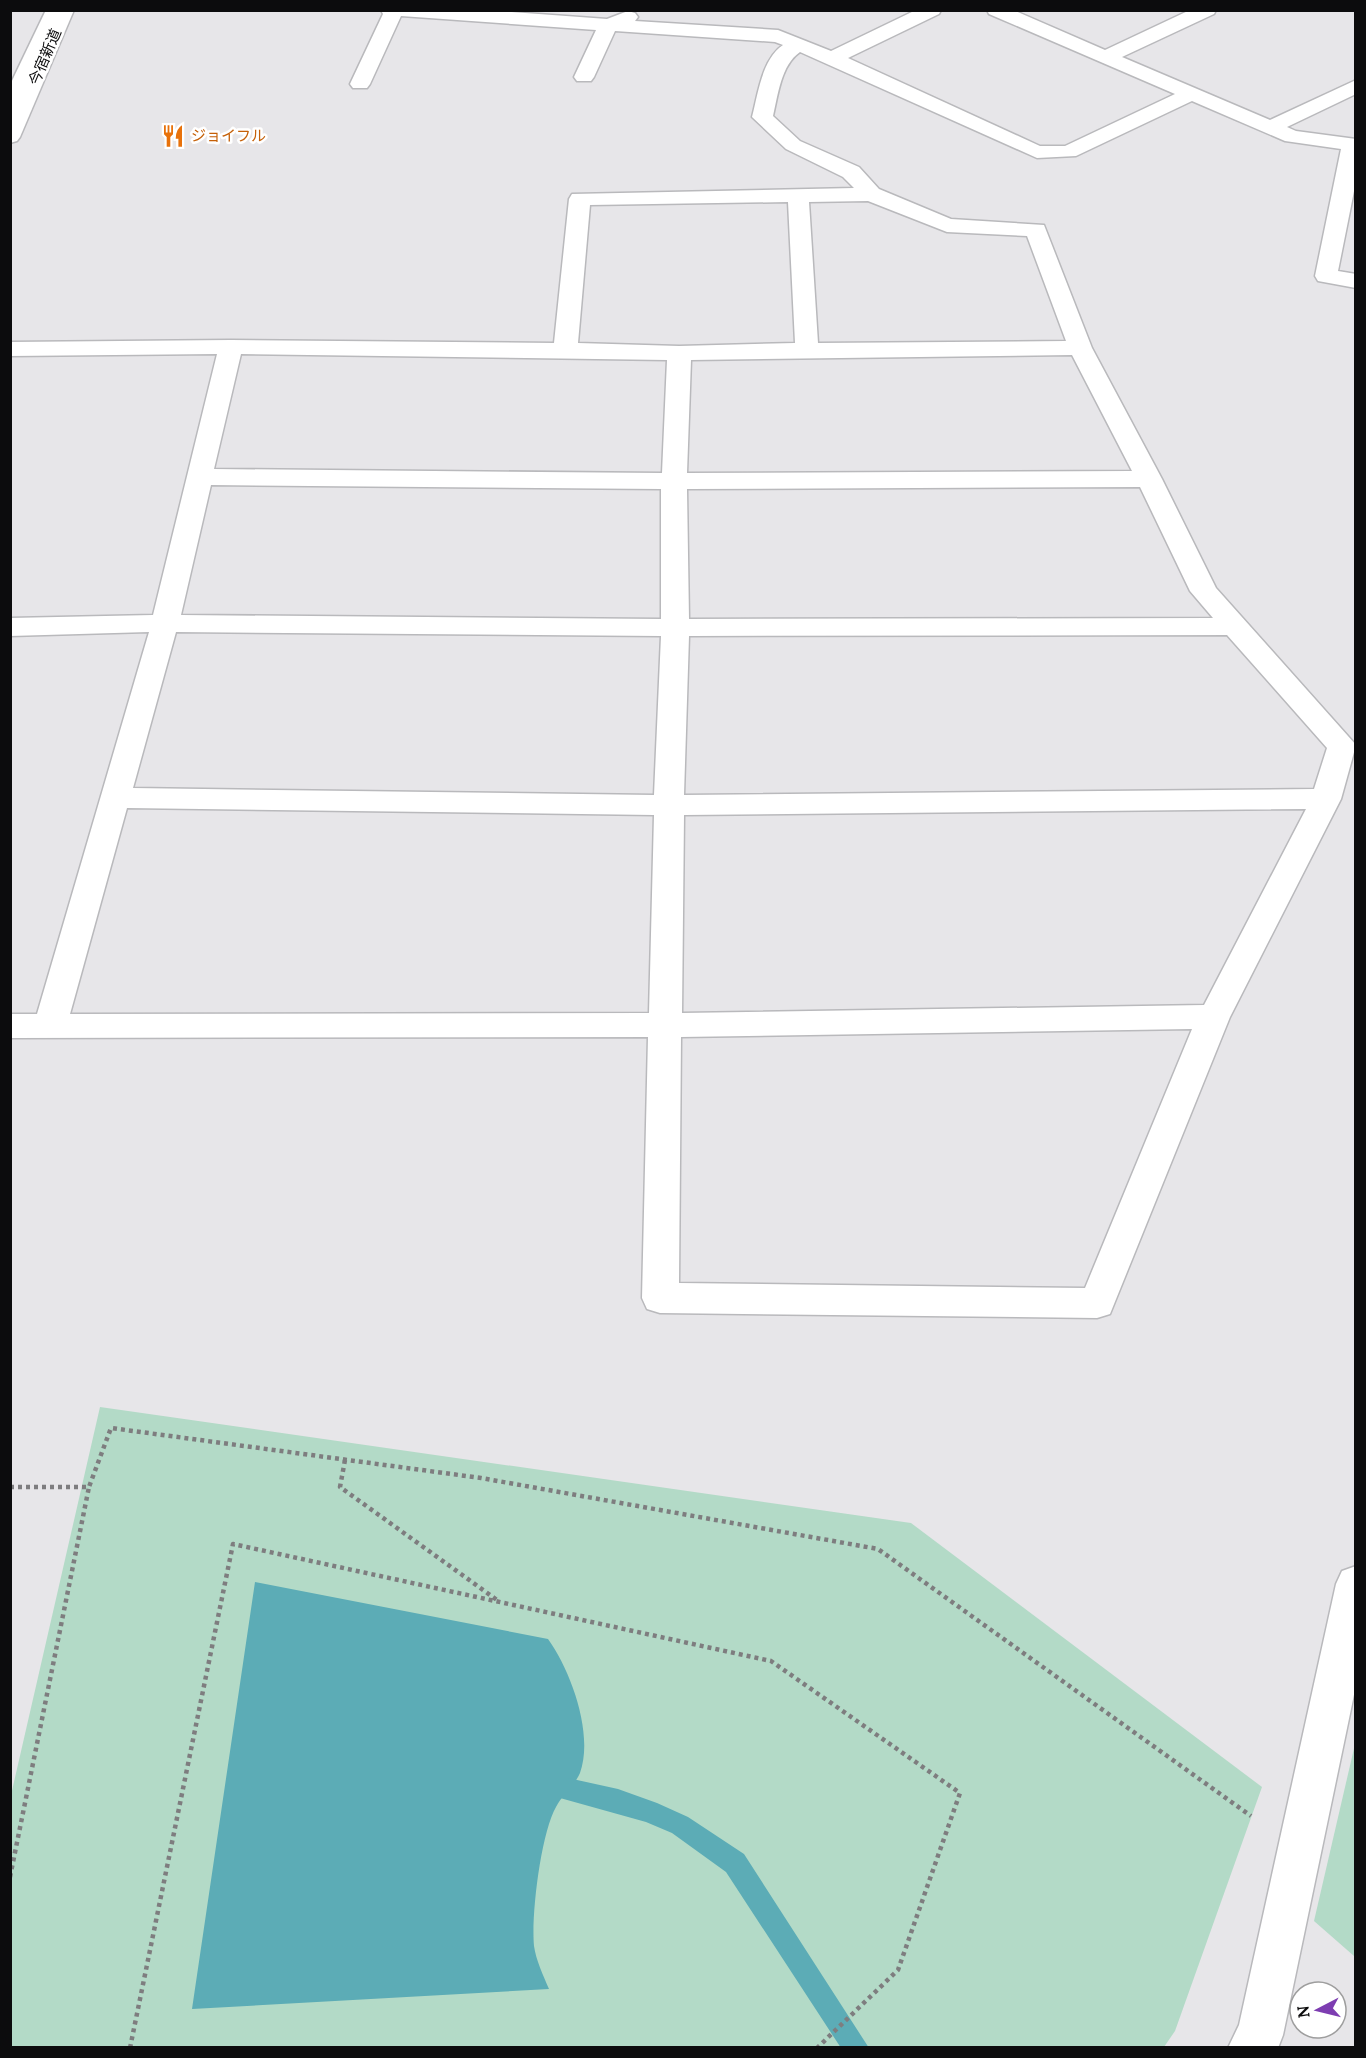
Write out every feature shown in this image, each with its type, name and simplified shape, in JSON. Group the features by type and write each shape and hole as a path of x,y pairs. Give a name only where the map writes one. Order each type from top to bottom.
{"main road":[{"path":"10,108 56,10"},
{"name":"今宿新道","path":"10,137 65,10"},
{"path":"390,10 778,36 832,58 1037,152 1069,152 1191,94"},
{"path":"584,77 608,25 644,10"},
{"path":"832,58 932,10"},
{"path":"996,10 1292,137 1354,145 1326,276 1356,281"},
{"path":"1105,57 1207,10"},
{"path":"360,84 394,11"},
{"path":"798,45 782,55 769,88 762,117 793,145 851,172 871,194"},
{"path":"1270,128 1356,86"},
{"path":"565,350 580,199 871,194 947,225 1036,230 1080,348 1149,479 1204,591 1342,747 1326,799 1214,1017 1097,1304 660,1298 669,805 675,628 674,481 679,353"},
{"path":"798,195 807,350"},
{"path":"10,349 231,347 679,353 1080,348"},
{"path":"50,1026 165,622 231,347"},
{"path":"201,477 674,481 1149,479"},
{"path":"10,627 165,622 675,628 1233,626"},
{"path":"116,798 669,805 1326,799"},
{"path":"10,1026 665,1025 1214,1017"},
{"path":"1251,2048 1260,2035 1356,1584"}],"path":[{"path":"10,1877 89,1487 111,1428 481,1478 878,1549 1299,1850"},
{"path":"345,1460 340,1487 501,1602"},
{"path":"10,1487 89,1487"},
{"path":"130,2048 233,1544 771,1661 960,1793 898,1970 817,2048"}],"green space":[{"path":"100,1407 911,1523 1262,1787 1175,2031 1164,2047 11,2048 11,1795"},
{"path":"1355,1744 1356,1952 1354,1956 1314,1921"}],"water":[{"path":"255,1582 548,1639 557,1652 572,1685 578,1703 584,1740 584,1757 580,1773 551,1819 538,1875 534,1946 549,1989 192,2009"}],"waterway":[{"path":"568,1790 618,1801 649,1811 680,1825 735,1863 856,2048"}],"place":[{"name":"ジョイフル","path":"173,136"}]}
